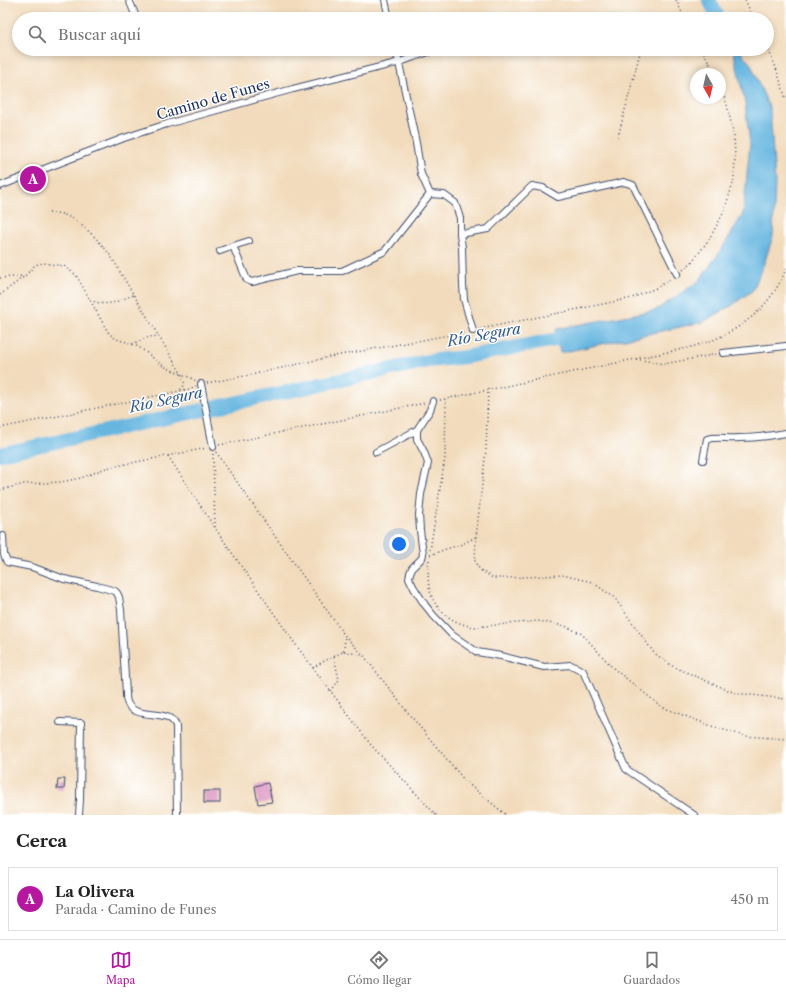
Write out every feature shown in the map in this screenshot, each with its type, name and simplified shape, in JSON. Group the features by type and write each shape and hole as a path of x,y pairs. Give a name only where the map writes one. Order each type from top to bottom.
{"street":[{"path":"129,0 134,12"},
{"path":"385,0 388,12"},
{"path":"398,56 421,174 430,194"},
{"name":"Camino de Funes","path":"0,186 124,138 167,124 293,89 400,62 417,56"},
{"path":"460,234 488,230 532,186 543,188 558,197 624,182 632,184 677,274"},
{"path":"430,194 444,195 455,203 460,218 464,298 473,331"},
{"path":"233,246 247,280 252,282 297,271 342,271 385,251 430,194"},
{"path":"220,251 248,241"},
{"path":"723,353 786,346"},
{"path":"201,384 213,447"},
{"path":"376,452 417,430 430,410 433,401"},
{"path":"417,430 417,439 428,463 419,509 423,554 422,558 412,568 409,578 425,605 452,635 477,652 501,656 544,667 571,665 583,671 626,769 694,815"},
{"path":"703,460 707,439 767,437 786,433"},
{"path":"2,536 4,555 7,562 32,567 117,593 121,610 127,702 132,709 138,712 166,717 171,719 176,726 177,815"},
{"path":"60,722 81,722 79,815"}],"path":[{"path":"676,0 682,12"},
{"path":"745,0 751,12"},
{"path":"618,137 639,56"},
{"path":"706,56 712,68"},
{"path":"771,56 776,66 786,99"},
{"path":"0,428 189,389 201,384 255,374 329,357 473,331 632,298 656,288 692,262 708,241 724,212 734,180 735,158 734,136 726,101"},
{"path":"50,213 62,214 85,228 113,258 181,373 184,383 183,388 179,391"},
{"path":"0,295 25,276 35,265 43,263 64,266 76,275 108,332 113,337 132,344 163,365 201,384"},
{"path":"0,490 24,484 61,482 81,478 106,468 692,347 720,337 734,329 757,312 770,298 781,282 786,269"},
{"path":"0,278 25,276"},
{"path":"90,300 103,304 113,303 134,295"},
{"path":"132,344 149,337 159,336"},
{"path":"634,359 664,364 723,353"},
{"path":"488,389 486,450 476,537 475,562 480,570 492,578 562,575 592,582 614,597 654,653 674,667 735,693 786,700"},
{"path":"446,398 445,458 429,555 429,586 431,597 442,612 460,624 476,627 538,621 565,626 582,634 613,668 662,707 714,727 745,736 786,739"},
{"path":"213,447 215,528"},
{"path":"213,447 345,636 364,656 405,709 465,781 506,815"},
{"path":"168,456 215,528 313,668 371,745 436,815"},
{"path":"429,555 460,545 476,537"},
{"path":"344,651 345,636"},
{"path":"313,668 344,651 364,656"},
{"path":"331,691 339,680 334,657"}],"water":[{"path":"735,56 744,56 750,63 770,109 775,182 773,236 753,290 731,306 703,322 560,353 556,329 656,310 699,281 723,247 743,214 750,144 745,103"}],"building":[{"path":"58,779 65,779 64,789 57,789"},
{"path":"268,783 272,802 258,804 255,786"},
{"path":"204,791 220,791 220,803 204,803"}],"waterway":[{"name":"Río Segura","path":"709,0 715,12"},
{"name":"Río Segura","path":"0,454 428,361 465,357 575,336"}],"place":[{"name":"La Olivera","path":"33,179"}]}
